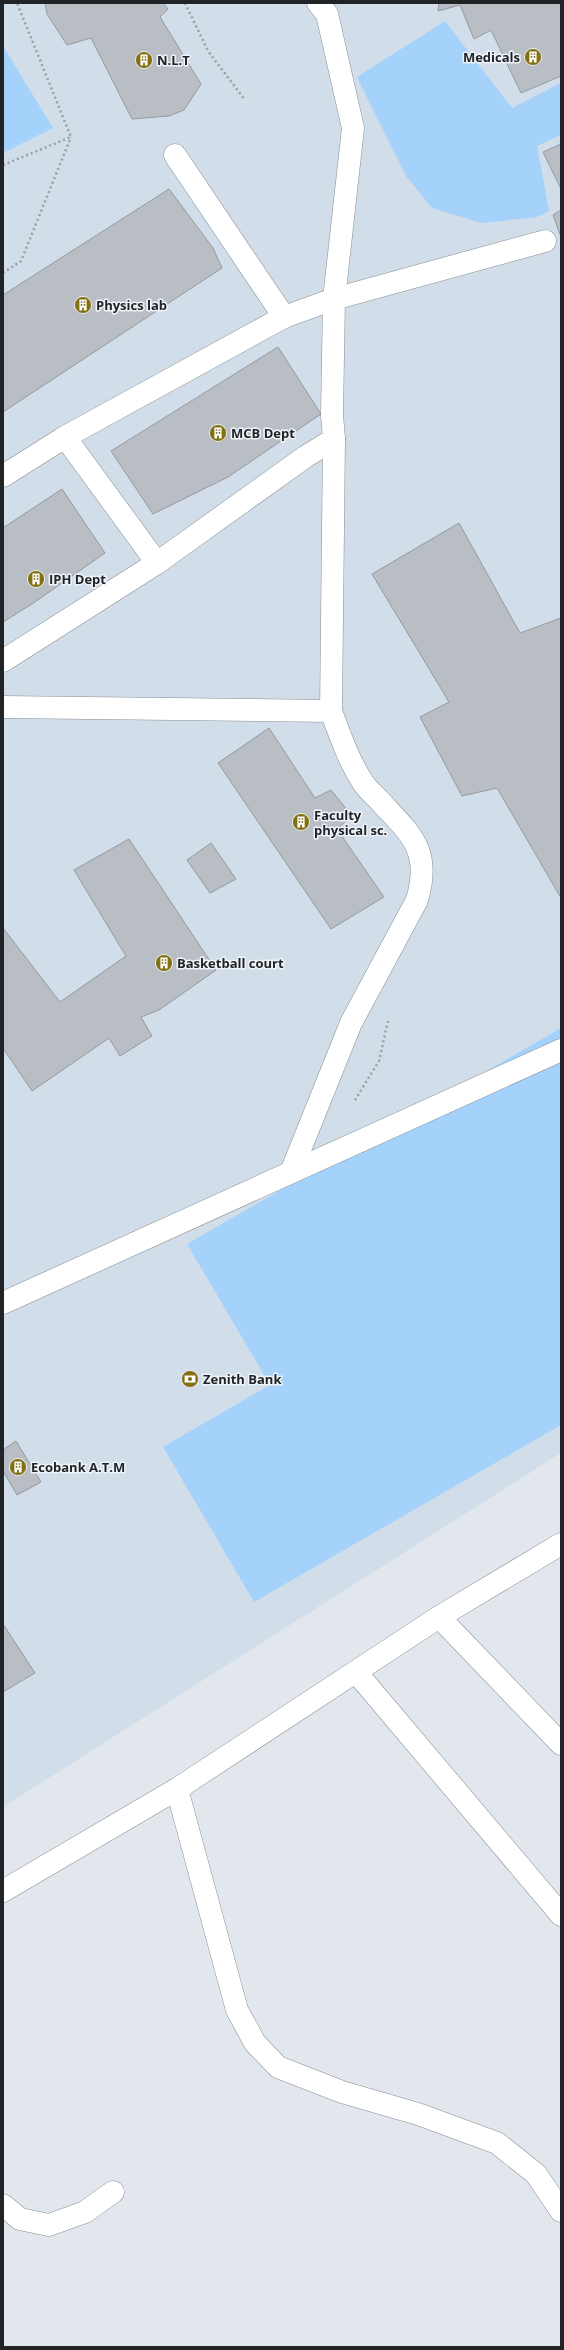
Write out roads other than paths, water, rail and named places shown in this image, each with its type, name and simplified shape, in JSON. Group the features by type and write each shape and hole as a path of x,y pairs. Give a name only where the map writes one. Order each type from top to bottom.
{"street":[{"path":"292,1172 351,1023 417,900 421,884 422,865 420,852 413,838 362,782 346,750 331,711 334,299 353,128 327,7"},
{"path":"175,155 284,317"},
{"path":"3,476 65,438 284,317 334,299 545,240"},
{"path":"65,438 157,563"},
{"path":"3,661 157,563 305,457 334,439"},
{"path":"3,707 331,711"},
{"path":"3,1303 561,1050"},
{"path":"3,1891 177,1789 439,1617 561,1544"},
{"path":"439,1617 561,1744"},
{"path":"356,1672 561,1915"},
{"path":"177,1789 237,2010 255,2043 278,2067 342,2092 418,2114 496,2143 536,2174 561,2212"},
{"path":"3,2205 20,2219 49,2225 85,2212 113,2192"}],"place":[{"name":"Medicals","path":"533,57"},
{"name":"N.L.T","path":"144,60"},
{"name":"Physics lab","path":"83,305"},
{"name":"MCB Dept","path":"218,433"},
{"name":"IPH Dept","path":"36,579"},
{"name":"Faculty physical sc.","path":"301,822"},
{"name":"Basketball court","path":"164,963"},
{"name":"Zenith Bank","path":"190,1379"},
{"name":"Ecobank A.T.M","path":"18,1467"}]}
